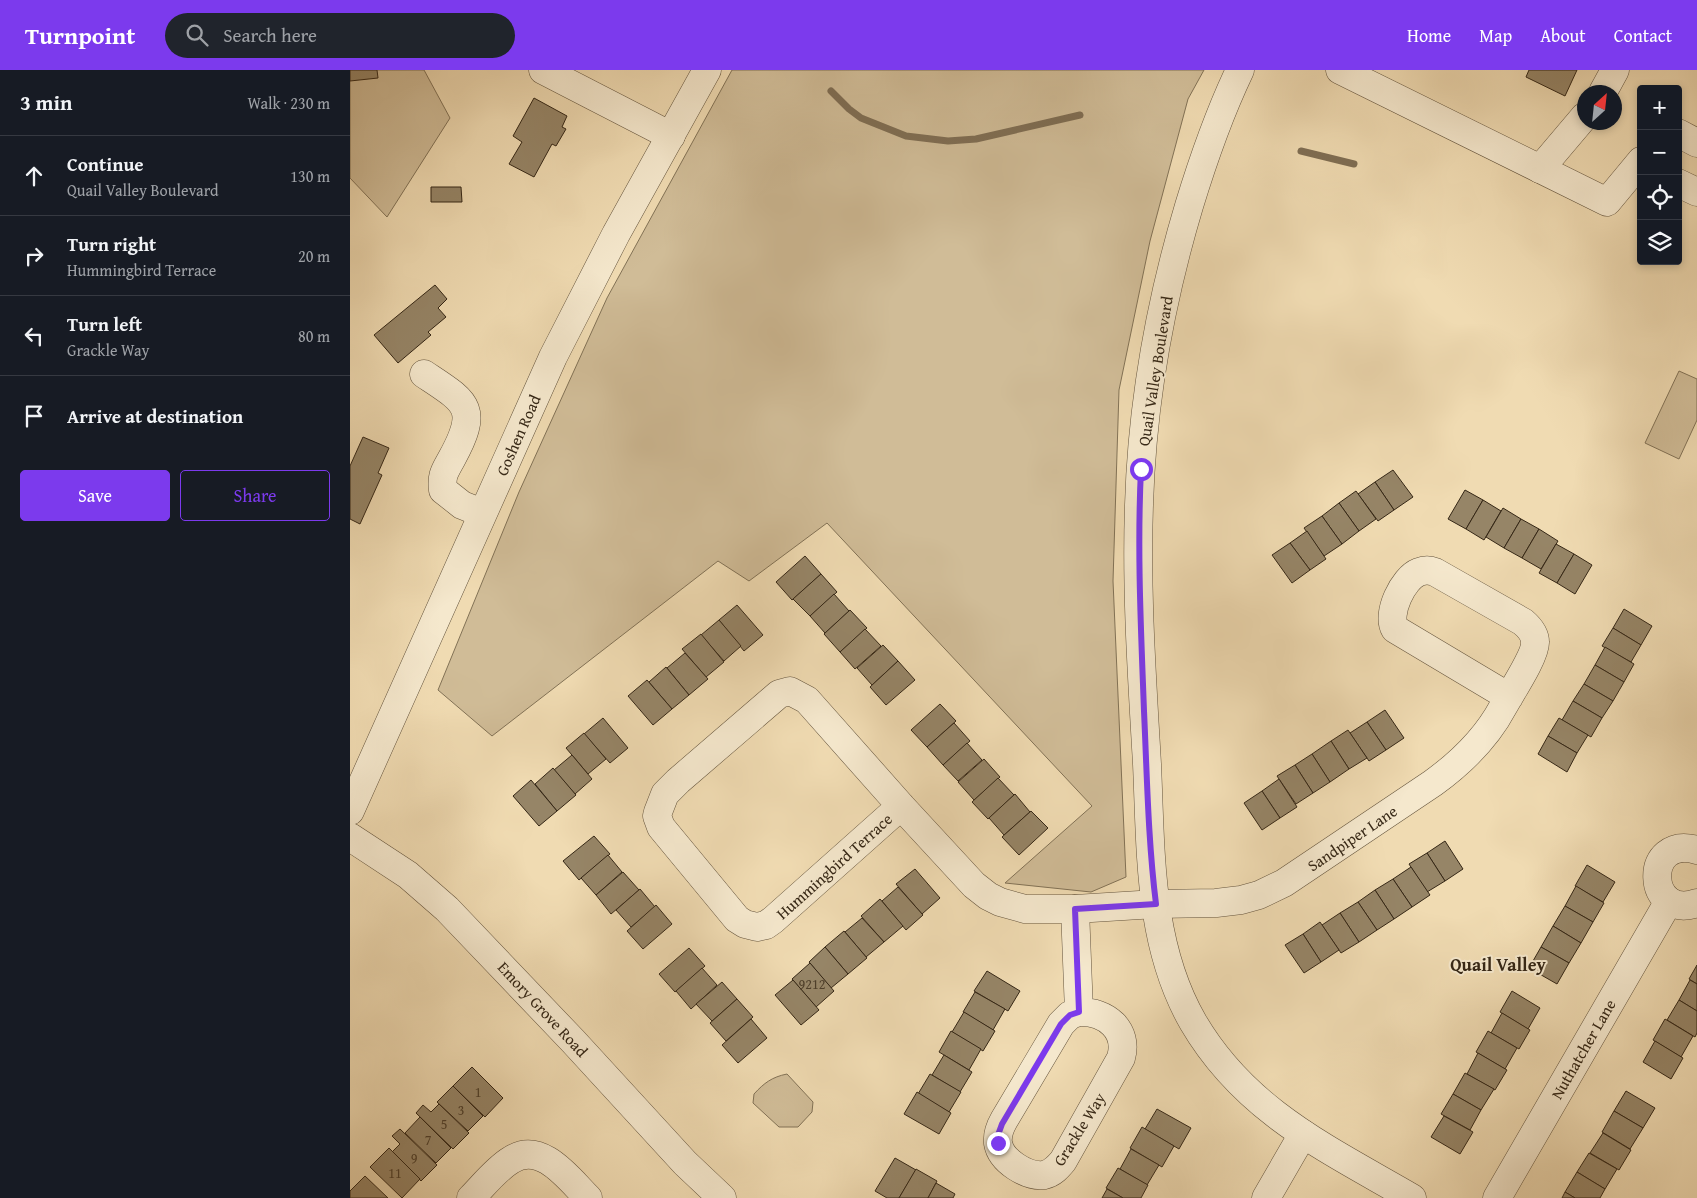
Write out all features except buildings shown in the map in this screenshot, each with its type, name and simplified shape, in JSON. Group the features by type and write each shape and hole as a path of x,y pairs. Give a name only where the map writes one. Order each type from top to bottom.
{"street":[{"path":"543,70 671,136"},
{"name":"Goshen Road","path":"350,811 553,357 707,70"},
{"name":"Quail Valley Boulevard","path":"1240,70 1230,90 1204,159 1170,276 1153,364 1142,451 1139,503 1139,569 1149,813 1156,904 1163,948 1172,980 1200,1034 1216,1057 1250,1094 1283,1122 1412,1198"},
{"path":"1340,70 1607,202 1637,167"},
{"path":"1607,85 1615,70"},
{"path":"1540,169 1577,125"},
{"path":"1682,135 1697,143"},
{"path":"1682,185 1697,192"},
{"path":"424,374 457,397 466,409 466,423 460,444 442,477 443,490 462,505 482,513"},
{"name":"Sandpiper Lane","path":"1156,904 1216,903 1241,900 1259,895 1284,884 1433,783 1475,748 1487,733 1509,697 1536,646 1535,638 1529,628 1508,614 1435,572 1424,571 1413,576 1401,592 1393,609 1392,621 1395,629 1509,697"},
{"name":"Hummingbird Terrace","path":"901,806 773,920 766,925 757,927 741,922 726,906 661,826 657,816 663,798 678,781 779,694 790,691 807,700 967,878 988,896 1006,904 1025,909 1075,909 1156,904"},
{"name":"Emory Grove Road","path":"350,837 408,875 454,916 567,1034 685,1163 722,1198"},
{"path":"1697,850 1676,849 1660,861 1656,874 1656,881 1662,893 1670,901 1679,905 1697,902"},
{"name":"Nuthatcher Lane","path":"1497,1198 1670,901"},
{"path":"1075,909 1079,1012"},
{"name":"Grackle Way","path":"1079,1012 1095,1013 1102,1016 1117,1029 1123,1042 1121,1058 1057,1169 1048,1174 1031,1173 1020,1168 1005,1156 998,1143 999,1132 1004,1120 1061,1024 1070,1015 1079,1012"},
{"path":"1266,1198 1303,1134"},
{"path":"471,1198 509,1161 517,1156 526,1155 539,1156 550,1162 588,1198"}],"shaded area":[{"path":"350,70 424,70 450,118 387,217 350,178"},
{"path":"732,70 1204,70 1188,99 1150,241 1119,390 1113,581 1126,877 1091,892 1005,883 1092,806 827,523 749,581 718,561 492,736 438,690 519,492 607,298"},
{"path":"1679,371 1697,379 1697,420 1679,459 1645,443"},
{"path":"787,1074 813,1102 812,1112 798,1127 779,1127 753,1103 754,1094 761,1087 773,1079"}],"waterway":[{"path":"831,91 861,118 906,136 948,141 976,139 1080,115"},
{"path":"1301,151 1354,164"}],"district":[{"name":"Quail Valley","path":"1498,965"}],"route":[{"path":"998,1143 998,1135 1002,1124 1061,1024 1070,1015 1079,1012 1075,909 1156,904 1149,813 1138,550 1141,469"}]}
